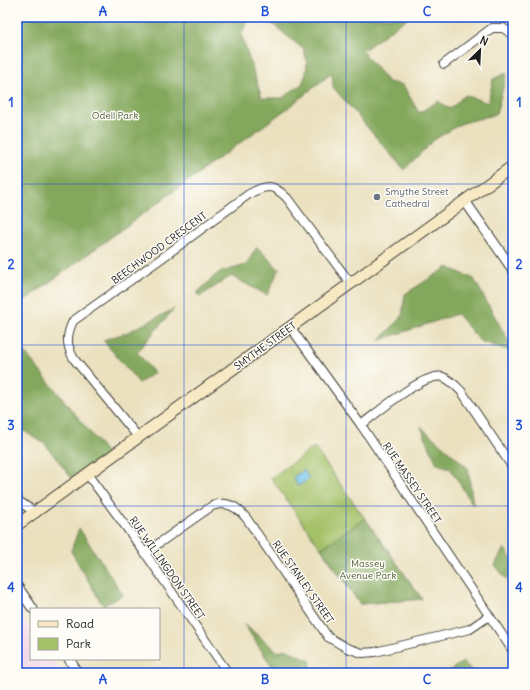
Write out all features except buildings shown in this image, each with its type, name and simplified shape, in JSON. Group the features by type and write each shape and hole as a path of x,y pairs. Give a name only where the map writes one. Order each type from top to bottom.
{"main road":[{"name":"SMYTHE STREET","path":"17,525 36,513 513,166"}],"street":[{"path":"444,64 492,28 503,28 513,35"},
{"name":"BEECHWOOD CRESCENT","path":"139,438 74,359 70,352 67,334 73,321 249,194 260,188 268,187 278,189 287,198 351,284"},
{"path":"465,202 513,270"},
{"name":"RUE MASSEY STREET","path":"291,328 361,425 513,651"},
{"path":"361,425 418,382 431,377 442,377 452,381 462,392 513,468"},
{"name":"RUE WILLINGDON STREET","path":"88,475 145,553 228,673"},
{"path":"17,500 36,513"},
{"name":"RUE STANLEY STREET","path":"145,553 212,506 218,504 235,506 247,519 328,637 347,648 362,653 375,652 470,629 489,616"},
{"path":"17,586 32,608"},
{"path":"70,660 78,673"}],"shaded area":[{"path":"17,611 30,629 30,660 53,660 62,673 17,673"}],"green space":[{"name":"Odell Park","path":"17,17 409,17 362,51 388,82 403,85 419,113 438,101 450,109 465,95 488,103 493,79 507,73 496,114 460,124 434,140 404,170 333,87 332,73 285,110 17,306","holes":["262,19 274,25 303,49 307,61 306,74 302,84 282,98 262,98 241,34 248,21"]},
{"path":"257,247 279,269 267,295 231,276 199,297 197,293 218,273 246,265"},
{"path":"448,267 474,279 513,349 513,352 480,341 457,314 380,340 402,316 405,294"},
{"path":"174,309 137,352 154,373 139,383 103,340 126,333"},
{"path":"17,343 111,458 76,484 45,444 17,427"},
{"path":"421,427 468,468 473,505 450,468 437,464"},
{"name":"Massey Avenue Park","path":"314,447 422,599 360,604 271,478"},
{"path":"365,518 422,599 360,604 321,548"},
{"path":"79,528 123,595 103,606 71,551"},
{"path":"504,548 513,561 513,587 495,565"},
{"path":"244,624 278,652 285,649 310,660 312,673 276,673"},
{"path":"463,662 475,673 445,673"}],"water":[{"path":"304,470 309,479 298,486 293,477"}],"place":[{"name":"Smythe Street Cathedral","path":"377,197"}]}
